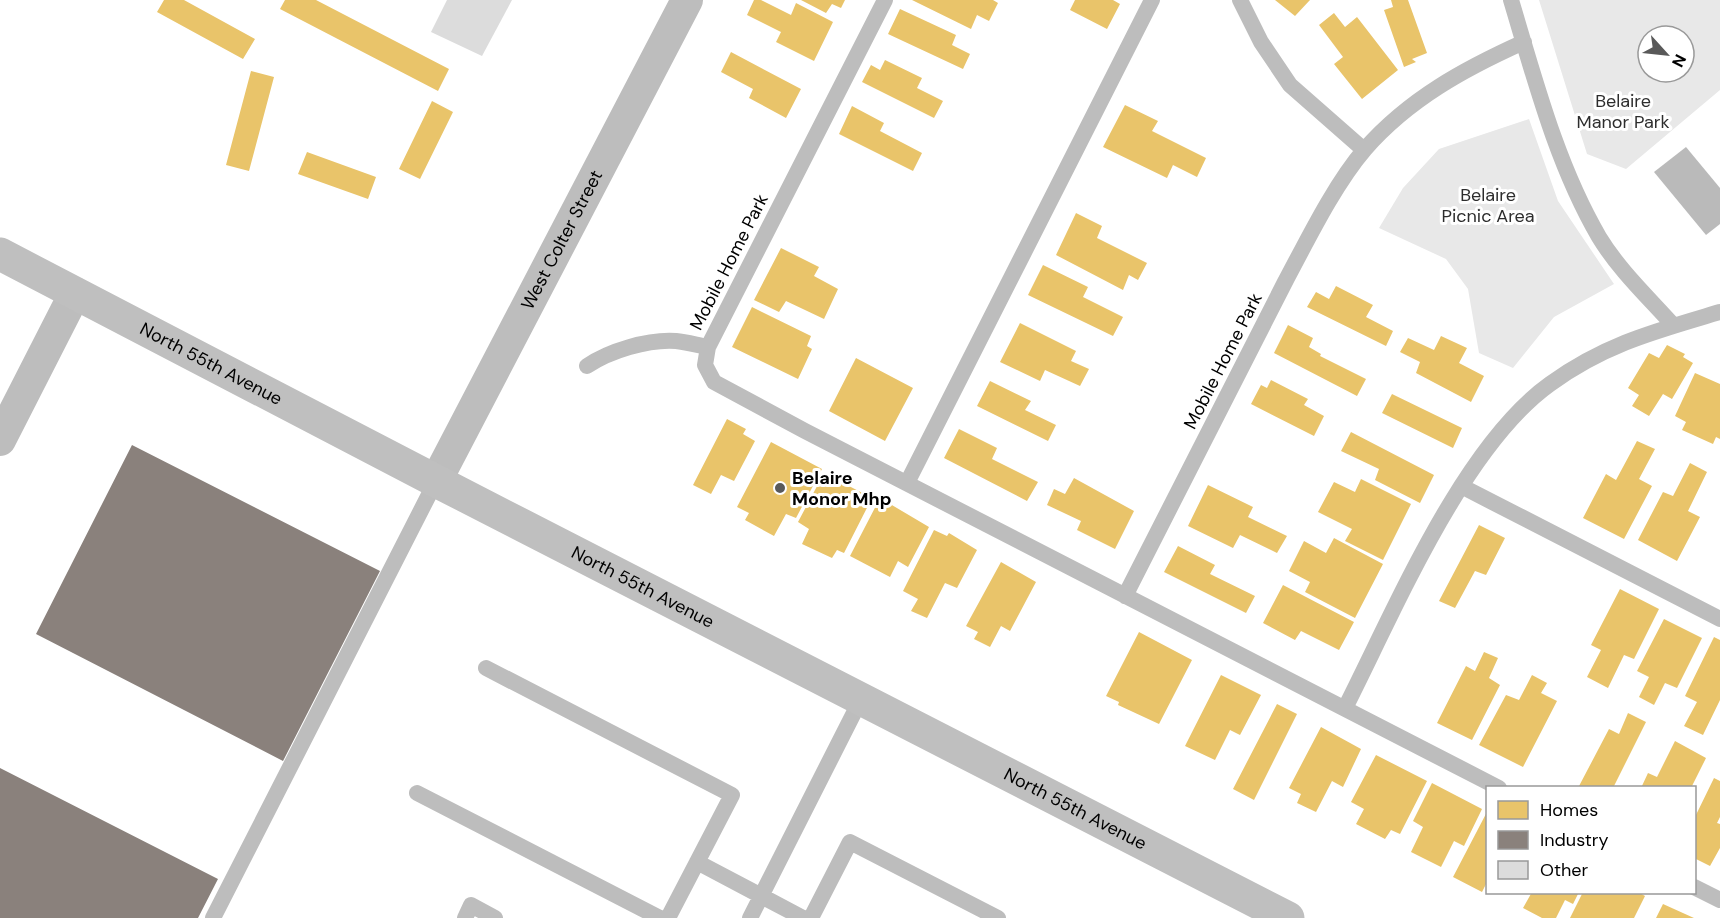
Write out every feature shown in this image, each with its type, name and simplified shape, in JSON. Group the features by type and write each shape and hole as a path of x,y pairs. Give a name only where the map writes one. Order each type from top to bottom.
{"street":[{"name":"West Colter Street","path":"436,481 687,0"},
{"name":"North 55th Avenue","path":"0,254 436,481 1288,918"},
{"path":"0,440 75,293"}],"lane":[{"name":"Mobile Home Park","path":"885,0 708,347 705,365 714,382 739,397 1495,786"},
{"path":"907,483 1152,0"},
{"path":"1240,0 1261,42 1290,85 1364,150"},
{"path":"1511,0 1542,100 1575,190 1599,237 1628,276 1673,326"},
{"name":"Mobile Home Park","path":"1125,596 1284,282 1364,150 1405,110 1444,82 1524,42"},
{"path":"1345,708 1426,549 1478,461 1516,415 1548,385 1623,341 1720,312"},
{"path":"587,366 602,356 645,345 674,341 708,347"},
{"path":"213,918 436,481"},
{"path":"1463,487 1720,619"},
{"path":"486,668 732,795 668,918"},
{"path":"750,918 861,699"},
{"path":"417,793 660,918"},
{"path":"811,918 850,842 999,918"},
{"path":"697,862 803,918"},
{"path":"1696,888 1720,900"},
{"path":"465,918 471,905 495,918"}],"green space":[{"name":"Belaire Manor Park","path":"1539,0 1720,0 1720,90 1626,169 1587,154"},
{"name":"Belaire Picnic Area","path":"1529,119 1558,201 1614,284 1554,317 1513,368 1479,353 1468,289 1446,259 1379,228 1403,188 1439,149"}],"shaded area":[{"path":"1686,147 1720,188 1720,224 1706,235 1654,172"}],"building: Homes":[{"path":"164,0 184,0 255,39 243,59 157,12"},
{"path":"285,0 316,0 449,69 438,91 280,9"},
{"path":"754,0 761,0 791,15 796,3 833,22 814,61 776,42 781,32 747,15"},
{"path":"801,0 845,0 841,8 832,4 826,13"},
{"path":"912,0 993,0 998,3 989,21 977,15 971,29"},
{"path":"1075,0 1113,0 1120,4 1107,29 1070,10"},
{"path":"1275,0 1310,0 1295,16"},
{"path":"1391,0 1408,0 1427,53 1412,59 1416,62 1404,67 1384,10 1393,7"},
{"path":"900,9 956,35 952,45 970,54 963,69 888,34"},
{"path":"1334,13 1345,27 1357,17 1398,70 1362,99 1334,64 1343,57 1319,25"},
{"path":"731,52 801,89 786,118 749,98 753,89 721,72"},
{"path":"885,60 922,78 917,88 943,101 934,118 862,82 871,65 880,70"},
{"path":"251,71 274,77 249,171 226,165"},
{"path":"432,101 453,112 420,179 399,169"},
{"path":"1125,105 1158,121 1152,131 1206,158 1197,177 1173,165 1167,178 1103,147"},
{"path":"852,106 884,123 880,131 922,153 913,171 839,134"},
{"path":"307,152 376,177 368,199 298,174"},
{"path":"1076,213 1102,226 1097,238 1147,263 1138,280 1129,275 1123,290 1056,255"},
{"path":"781,248 819,267 814,276 838,289 824,319 786,301 779,312 754,300"},
{"path":"1043,265 1088,287 1083,297 1123,317 1113,336 1028,295"},
{"path":"1336,286 1373,305 1366,317 1393,331 1386,346 1307,307 1316,292 1329,299"},
{"path":"752,307 811,336 807,346 812,349 798,379 732,347"},
{"path":"1020,323 1076,351 1071,361 1089,369 1080,386 1045,370 1040,381 1000,362"},
{"path":"1288,325 1313,338 1309,347 1321,354 1320,356 1366,379 1357,396 1274,353"},
{"path":"1441,336 1467,348 1459,363 1484,376 1471,402 1416,373 1420,362 1400,352 1408,338 1434,350"},
{"path":"1667,345 1685,354 1683,357 1693,363 1672,399 1663,394 1649,416 1632,406 1639,395 1628,388 1649,353 1659,358"},
{"name":"Belaire Monor Mhp","path":"856,358 913,388 885,441 829,411"},
{"path":"1695,373 1720,384 1720,439 1716,437 1713,444 1682,430 1686,422 1675,416"},
{"path":"1271,380 1308,399 1304,405 1324,416 1314,436 1251,404 1261,385 1267,388"},
{"path":"990,381 1031,401 1025,410 1056,425 1048,441 977,406"},
{"path":"1392,394 1462,428 1453,448 1382,413"},
{"name":"Belaire Monor Mhp","path":"727,419 746,429 743,434 755,441 734,481 721,475 711,494 693,485"},
{"name":"Belaire Monor Mhp","path":"959,429 997,448 992,459 1038,482 1027,501 944,458"},
{"path":"1351,432 1434,475 1420,503 1375,480 1379,469 1341,451"},
{"path":"1637,441 1655,449 1639,479 1652,486 1624,539 1583,518 1606,474 1616,480"},
{"name":"Belaire Monor Mhp","path":"771,442 822,469 796,518 786,514 774,536 745,520 749,513 737,507"},
{"path":"1690,463 1707,472 1688,511 1700,517 1677,561 1638,540 1663,492 1673,496"},
{"name":"Belaire Monor Mhp","path":"824,473 872,498 844,553 837,550 832,558 802,544 809,529 798,522"},
{"path":"1074,478 1134,511 1115,549 1077,530 1081,521 1047,505 1054,489 1065,494"},
{"path":"1361,479 1411,504 1383,560 1345,541 1352,529 1318,512 1334,482 1355,492"},
{"path":"1208,485 1253,507 1248,517 1287,536 1277,553 1240,535 1233,548 1188,526"},
{"name":"Belaire Monor Mhp","path":"880,498 929,527 908,567 898,561 890,577 850,556"},
{"path":"1479,525 1505,538 1486,575 1475,571 1455,608 1439,601"},
{"name":"Belaire Monor Mhp","path":"934,530 947,536 949,533 977,550 957,588 945,583 927,618 911,611 918,599 903,591"},
{"path":"1334,538 1383,564 1355,618 1305,592 1310,582 1289,571 1304,541 1326,553"},
{"path":"1178,546 1215,565 1210,574 1255,596 1246,613 1164,572"},
{"path":"1001,562 1036,582 1010,631 1001,626 990,647 974,639 978,632 966,626"},
{"path":"1283,585 1354,622 1339,650 1301,631 1295,640 1263,623"},
{"path":"1620,589 1659,609 1634,659 1624,655 1608,688 1587,677 1601,650 1591,645"},
{"path":"1664,619 1702,638 1677,688 1665,683 1654,705 1639,697 1649,677 1637,671"},
{"path":"1139,632 1192,660 1159,724 1118,705 1119,702 1106,696"},
{"path":"1714,637 1720,640 1720,700 1703,735 1684,726 1697,702 1685,696"},
{"path":"1484,652 1498,658 1489,678 1500,685 1472,740 1437,723 1466,666 1475,671"},
{"path":"1221,675 1261,695 1240,735 1230,730 1215,760 1185,746"},
{"path":"1532,675 1547,683 1541,693 1557,701 1523,767 1479,745 1506,695 1519,700"},
{"path":"1277,704 1297,714 1254,800 1233,789"},
{"path":"1628,713 1646,722 1614,786 1579,786 1609,729 1619,734"},
{"path":"1321,727 1361,749 1343,787 1332,781 1316,812 1297,803 1301,794 1289,788"},
{"path":"1675,741 1706,758 1692,786 1642,786 1648,773 1657,777"},
{"path":"1376,755 1427,781 1400,834 1391,830 1385,839 1356,824 1364,809 1351,802"},
{"path":"1714,778 1720,781 1720,817 1717,823 1720,824 1720,848 1710,866 1696,859 1696,815"},
{"path":"1432,783 1482,809 1464,846 1454,841 1441,867 1411,852 1423,827 1413,821"},
{"path":"1486,814 1486,884 1482,892 1453,877"},
{"path":"1531,894 1578,894 1573,904 1565,900 1556,918 1542,918 1523,908"},
{"path":"1582,894 1642,894 1645,896 1634,918 1570,918"},
{"path":"1663,904 1694,918 1656,918"}],"building: Industry":[{"path":"132,445 380,571 283,761 36,634"},
{"path":"0,768 218,879 198,918 0,918"}],"building: Other":[{"path":"447,0 512,0 482,56 431,32"}],"place":[{"name":"Belaire Monor Mhp","path":"780,488"}]}
